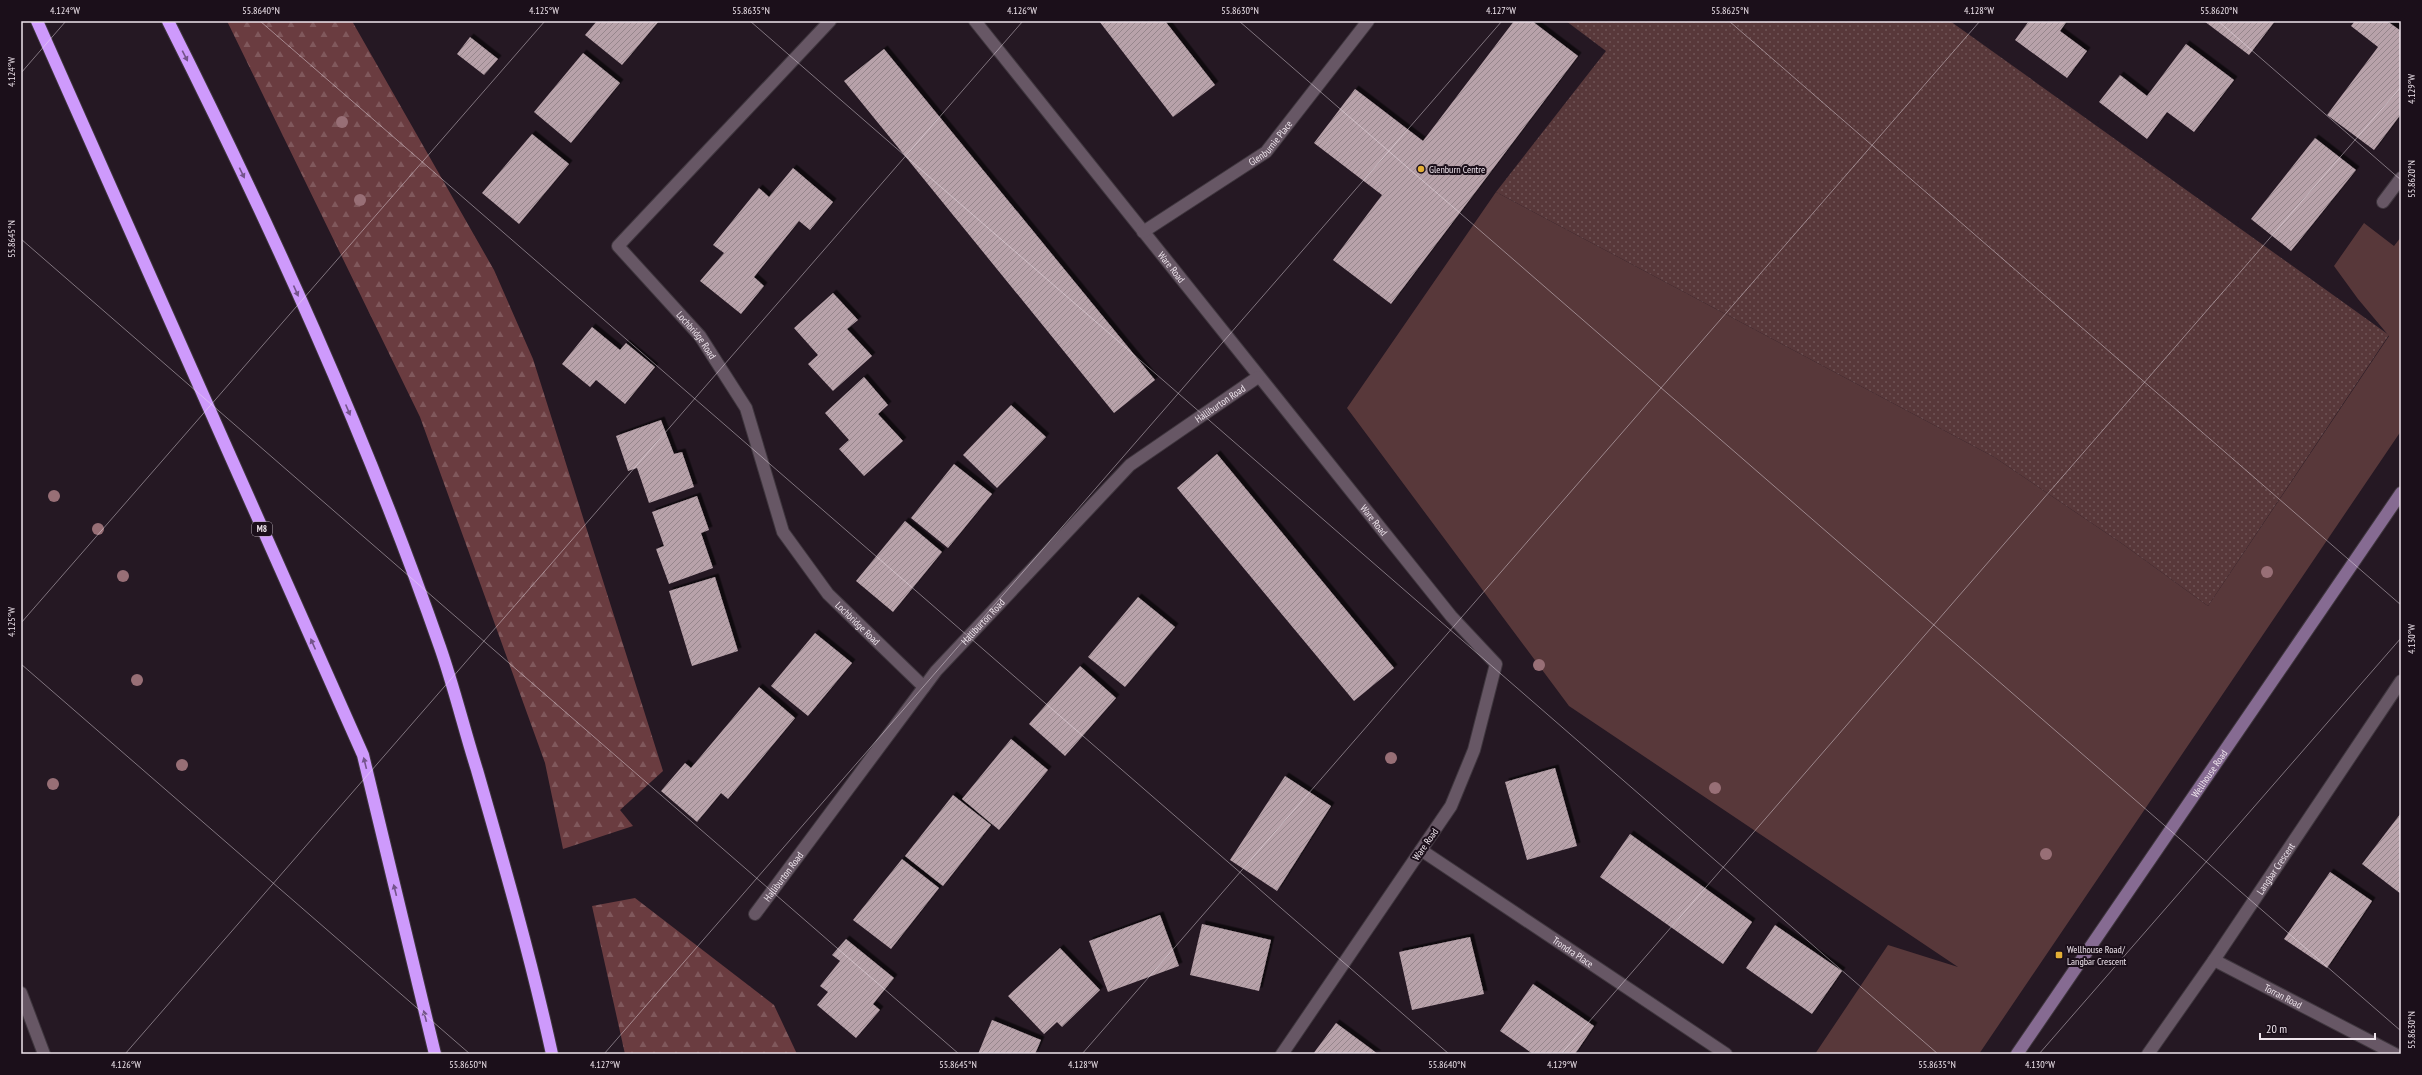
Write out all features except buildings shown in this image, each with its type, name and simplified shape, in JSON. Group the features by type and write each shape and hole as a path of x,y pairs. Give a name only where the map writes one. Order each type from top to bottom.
{"highway":[{"name":"M8","path":"37,21 362,755 434,1054"},
{"path":"168,21 252,194 338,385 393,519 445,665 506,870 552,1054"}],"street":[{"name":"Lochbridge Road","path":"830,21 618,246 700,336 746,408 783,532 828,594 924,687"},
{"name":"Ware Road","path":"975,21 1258,377 1451,616 1496,664 1474,750 1451,806 1282,1054"},
{"name":"Glenburnie Place","path":"1143,232 1266,152 1368,21"},
{"path":"2383,202 2401,178"},
{"name":"Halliburton Road","path":"755,914 936,671 1130,465 1258,377"},
{"name":"Wellhouse Road","path":"2017,1054 2401,493"},
{"name":"Langbar Crescent","path":"2148,1054 2214,960 2401,681"},
{"name":"Trondra Place","path":"1421,850 1726,1054"},
{"name":"Torran Road","path":"2214,960 2395,1054"},
{"path":"21,993 44,1054"}],"shaded area":[{"path":"1566,21 1950,21 2389,335 2208,606 2124,545 1994,457 1496,192 1606,51"},
{"path":"1496,192 1994,457 2124,545 2208,606 2389,336 2358,299 2334,266 2364,223 2394,246 2401,237 2401,431 1979,1054 1815,1054 1888,945 1958,967 1569,706 1347,408"}],"green space":[{"path":"227,21 352,21 494,270 533,359 663,771 620,810 633,826 563,849 545,763 420,417"},
{"path":"635,898 774,1005 797,1054 625,1054 592,906"}],"place":[{"name":"Glenburn Centre","path":"1421,169"},
{"name":"Wellhouse Road/ Langbar Crescent","path":"2059,955"}]}
